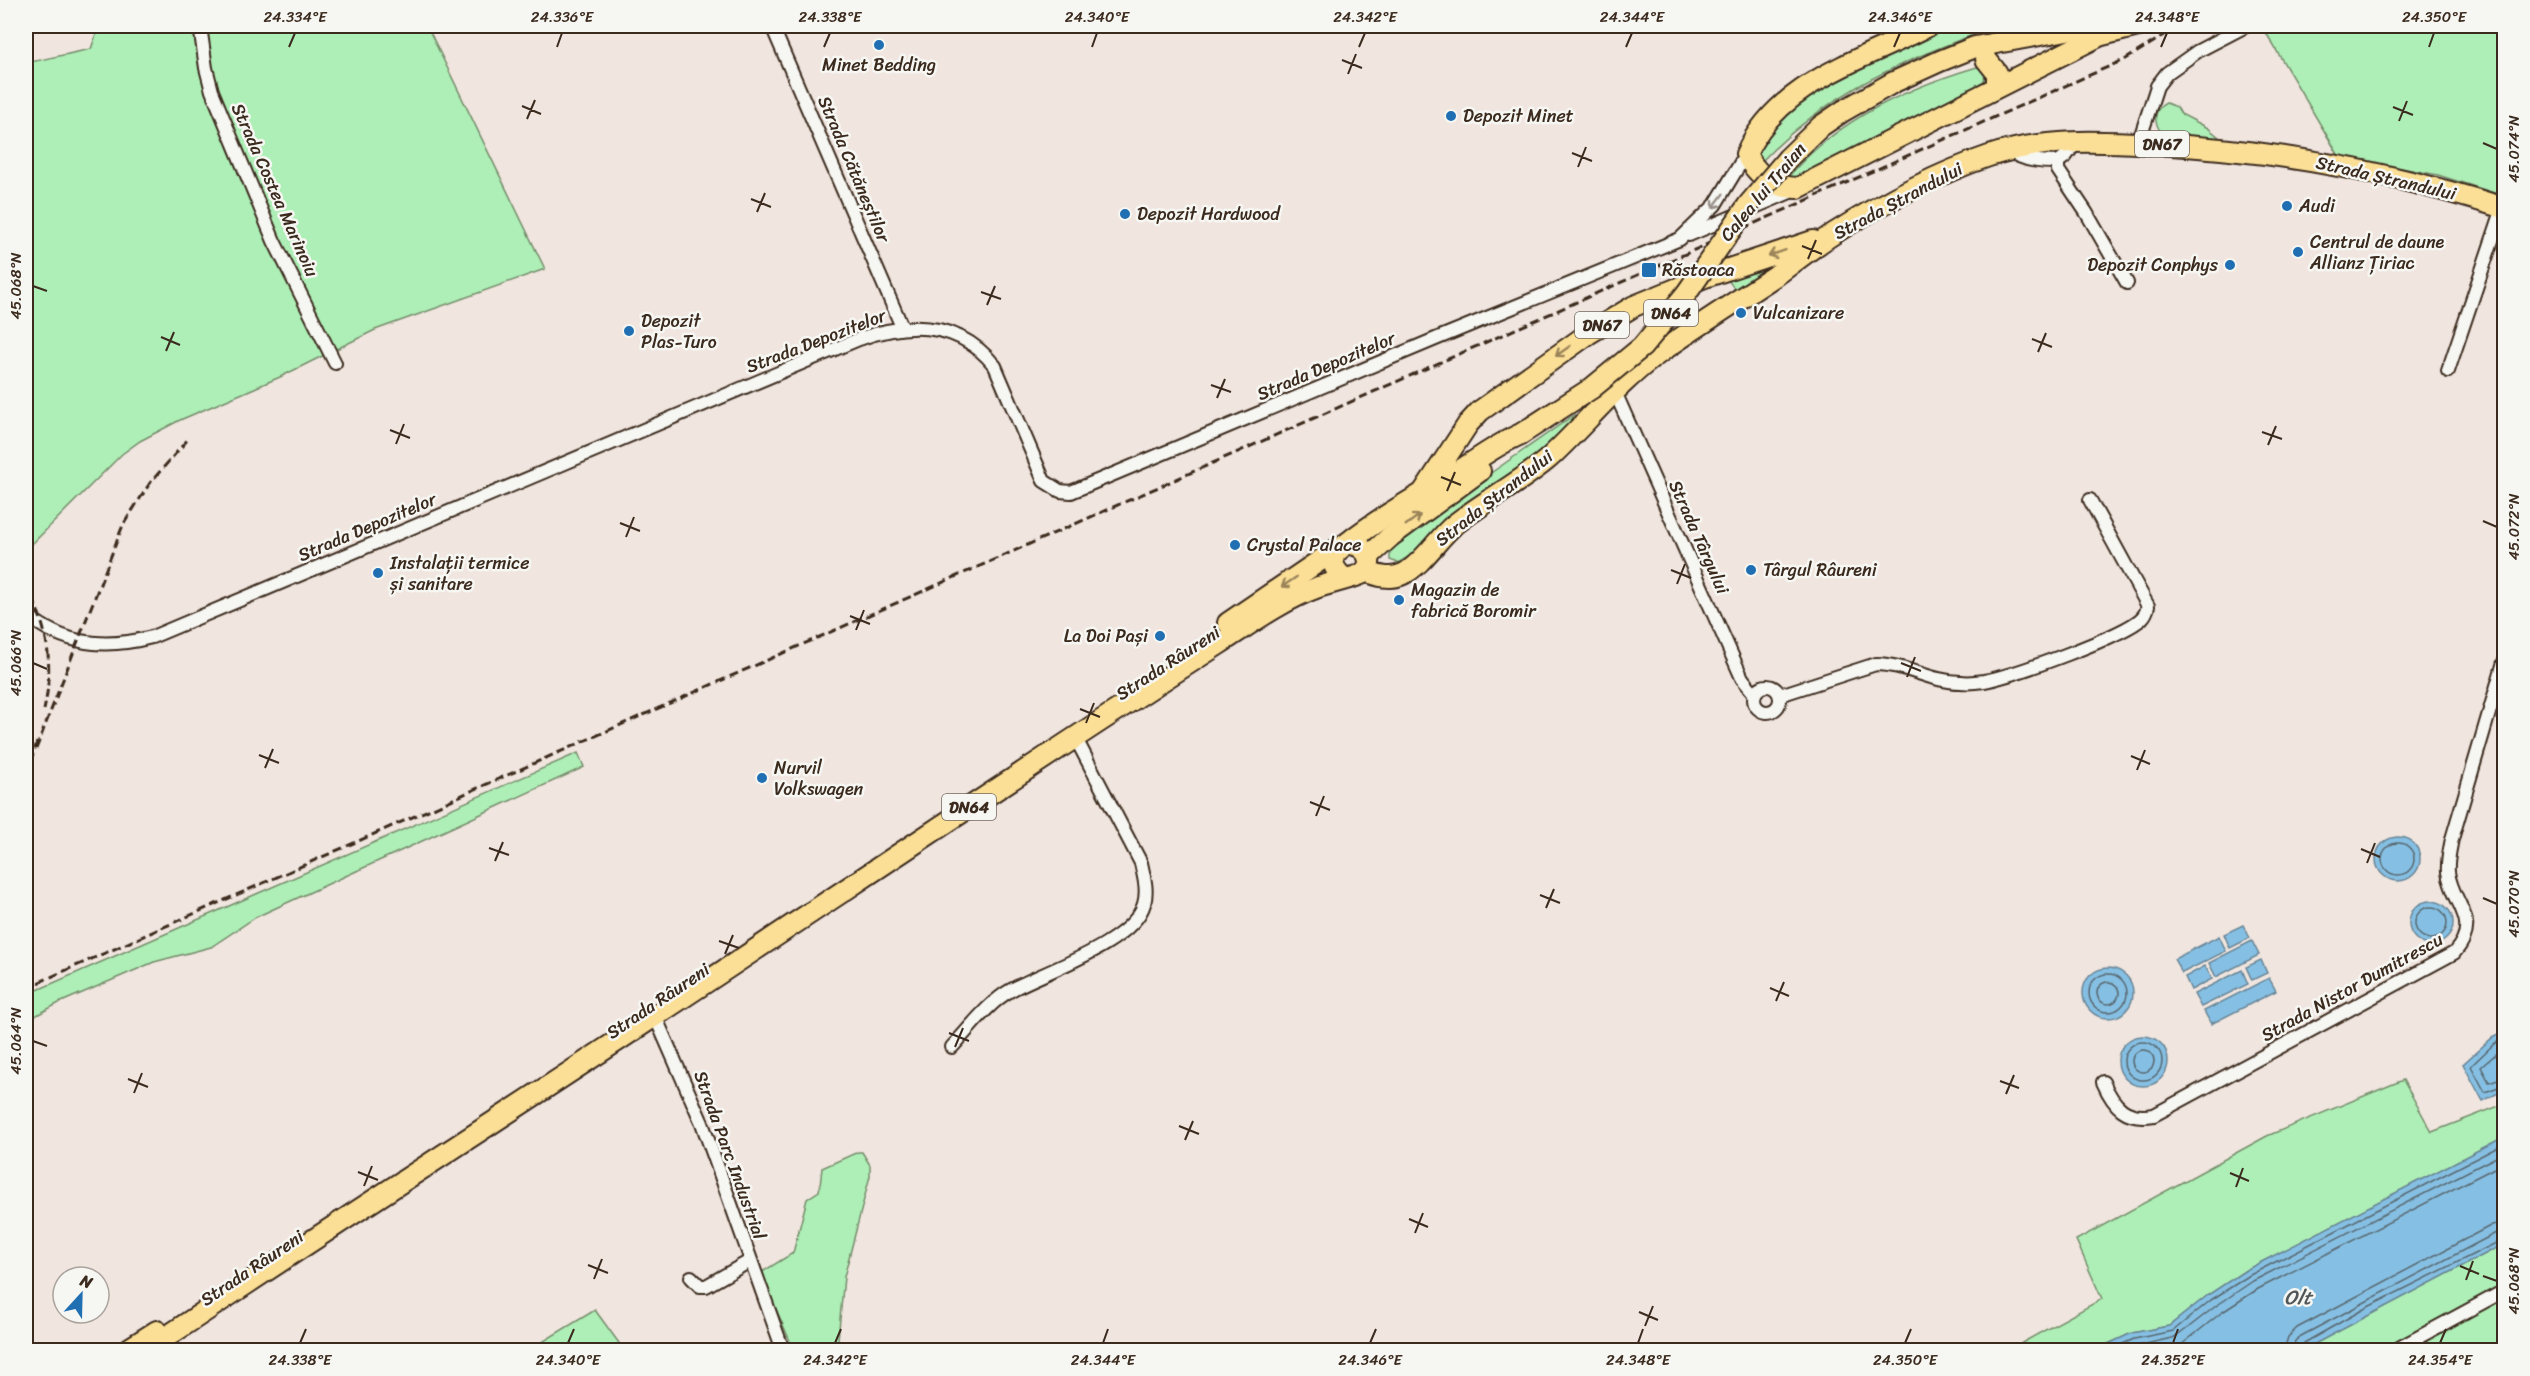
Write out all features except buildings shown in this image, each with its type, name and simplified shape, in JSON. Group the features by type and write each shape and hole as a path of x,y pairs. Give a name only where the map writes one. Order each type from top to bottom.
{"main road":[{"path":"1928,26 1821,78 1790,98 1764,123 1746,154 1755,169 1772,184 1798,188 1862,158 1997,87 2078,29"},
{"path":"1989,26 1980,53 1997,73 1997,87"},
{"name":"Calea lui Traian","path":"1342,546 1424,491 1502,442 1521,434 1592,388 1642,346 1686,294 1749,204 1788,158 1813,134 1843,111 1894,82 1940,61 2078,29 2138,26"},
{"name":"Calea lui Traian","path":"1980,53 2078,29"},
{"name":"Strada Ștrandului","path":"1367,564 1384,577 1397,576 1409,571 1437,540 1457,523 1551,456 1658,353 1832,234 1947,172 2009,151 2077,141 2216,149 2308,161 2397,178 2504,208"},
{"name":"DN67","path":"1424,491 1468,424 1486,405 1615,317 1634,306 1705,277 1832,234"},
{"path":"1705,277 1713,281 1721,292 1721,306 1716,315"},
{"name":"Calea lui Traian","path":"1367,564 1391,537 1507,451 1521,434"},
{"path":"1345,578 1336,571 1333,565 1334,554 1342,546 1358,544 1366,552 1367,564"},
{"name":"Strada Râureni","path":"127,1350 612,1032 1342,546"},
{"name":"DN64","path":"1345,578 1357,578 1367,564"},
{"name":"Strada Râureni","path":"147,1350 1075,737 1277,607 1308,591 1345,578"}],"street":[{"name":"Strada Costea Marinoiu","path":"200,26 212,91 274,241 335,363"},
{"name":"Strada Cătăneștilor","path":"772,26 902,327"},
{"path":"2140,143 2157,86 2168,73 2198,51 2246,26"},
{"path":"2009,151 2022,158 2038,162 2058,162 2066,156 2077,141"},
{"name":"Strada Depozitelor","path":"26,615 44,628 90,643 125,645 152,638 859,339 888,329 902,327 945,332 968,341 983,352 995,366 1044,481 1060,491 1071,492 1680,239 1715,205 1746,154"},
{"path":"2058,162 2058,170 2086,212 2127,283"},
{"path":"1680,239 1798,188"},
{"path":"2448,371 2504,208"},
{"name":"Strada Târgului","path":"1615,392 1742,678 1754,693"},
{"path":"1780,695 1876,664 1887,664 1946,682 1984,681 2063,655 2129,627 2141,619 2148,606 2090,501"},
{"name":"Strada Nistor Dumitrescu","path":"2103,1082 2111,1101 2126,1112 2137,1118 2154,1115 2454,953 2463,941 2468,922 2454,896 2447,869 2452,839 2505,663"},
{"path":"1770,686 1780,695 1778,706 1772,711 1764,712 1754,704 1754,693 1761,687 1770,686"},
{"path":"952,1047 999,998 1096,948 1128,926 1142,908 1146,885 1141,863 1075,737"},
{"path":"612,1032 624,1030 646,1014 655,1016 656,1009 681,991 683,985"},
{"name":"Strada Parc Industrial","path":"655,1016 702,1123 783,1350"},
{"path":"691,1277 700,1286 705,1286 750,1261"},
{"path":"2396,1350 2505,1291"}],"green space":[{"path":"99,26 427,26 545,269 375,330 280,377 180,420 140,441 122,454 26,550 26,63 91,49"},
{"path":"1938,26 1983,26 1973,35 1913,59 1858,86 1808,120 1760,163 1753,151 1769,129 1788,110 1836,78"},
{"path":"2262,26 2504,26 2504,196 2438,175 2339,156"},
{"path":"1977,67 1985,72 1984,81 1936,112 1822,172 1785,181 1825,141 1872,109 1924,85"},
{"path":"2166,103 2177,107 2181,114 2208,128 2227,144 2164,137 2156,123 2156,114"},
{"path":"1777,266 1734,296 1734,288 1728,280"},
{"path":"1574,415 1578,416 1550,446 1526,465 1458,509 1413,554 1398,563 1390,560 1390,551 1409,532"},
{"path":"578,753 584,767 256,917 211,947 154,962 59,1003 26,1021 26,995"},
{"path":"2403,1080 2432,1132 2504,1104 2504,1137 2246,1270 2208,1295 2169,1326 2132,1333 2095,1350 2009,1350 2102,1299 2076,1240 2267,1136"},
{"path":"862,1152 870,1165 870,1176 844,1277 837,1350 794,1350 762,1272 793,1253 807,1199 819,1191 822,1168"},
{"path":"2504,1244 2504,1350 2303,1350"},
{"path":"595,1310 624,1350 529,1350"}],"water":[{"path":"2398,837 2407,838 2414,843 2419,850 2419,868 2414,875 2407,880 2398,881 2389,880 2382,875 2377,868 2376,859 2377,850 2382,843 2389,838"},
{"path":"2431,901 2440,902 2447,907 2452,914 2452,932 2447,939 2440,944 2431,945 2422,944 2415,939 2410,932 2409,923 2410,914 2415,907 2422,902"},
{"path":"2243,925 2250,938 2230,948 2224,934"},
{"path":"2219,936 2226,951 2182,973 2174,959"},
{"path":"2252,941 2259,955 2216,977 2209,963"},
{"path":"2261,960 2267,973 2252,980 2246,967"},
{"path":"2205,966 2212,979 2191,990 2185,977"},
{"path":"2108,968 2117,970 2128,979 2133,993 2131,1002 2122,1013 2108,1018 2099,1016 2088,1007 2083,993 2085,984 2094,973"},
{"path":"2242,970 2248,984 2201,1007 2194,994"},
{"path":"2269,978 2276,991 2211,1024 2204,1011"},
{"path":"2504,1032 2504,1090 2483,1101 2463,1064 2492,1038"},
{"path":"2143,1036 2152,1038 2163,1047 2168,1061 2166,1070 2157,1081 2143,1086 2134,1084 2123,1075 2118,1061 2120,1052 2129,1041"},
{"name":"Olt","path":"2504,1137 2504,1244 2303,1350 2095,1350 2132,1333 2169,1326 2208,1295 2246,1270"}],"railway":[{"path":"26,988 2126,59 2179,26"},
{"path":"36,749 123,525 150,483 189,438"},
{"path":"26,586 40,616 47,646 48,677 44,710"},
{"path":"26,775 37,742"}],"place":[{"name":"Minet Bedding","path":"879,45"},
{"name":"Depozit Minet","path":"1451,116"},
{"name":"Audi","path":"2287,206"},
{"name":"Depozit Hardwood","path":"1125,214"},
{"name":"Centrul de daune Allianz Țiriac","path":"2298,252"},
{"name":"Depozit Conphys","path":"2230,265"},
{"name":"Răstoaca","path":"1649,270"},
{"name":"Vulcanizare","path":"1741,313"},
{"name":"Depozit Plas-Turo","path":"629,331"},
{"name":"Crystal Palace","path":"1235,545"},
{"name":"Târgul Râureni","path":"1751,570"},
{"name":"Instalații termice și sanitare","path":"378,573"},
{"name":"Magazin de fabrică Boromir","path":"1399,600"},
{"name":"La Doi Pași","path":"1160,636"},
{"name":"Nurvil Volkswagen","path":"762,778"}]}
